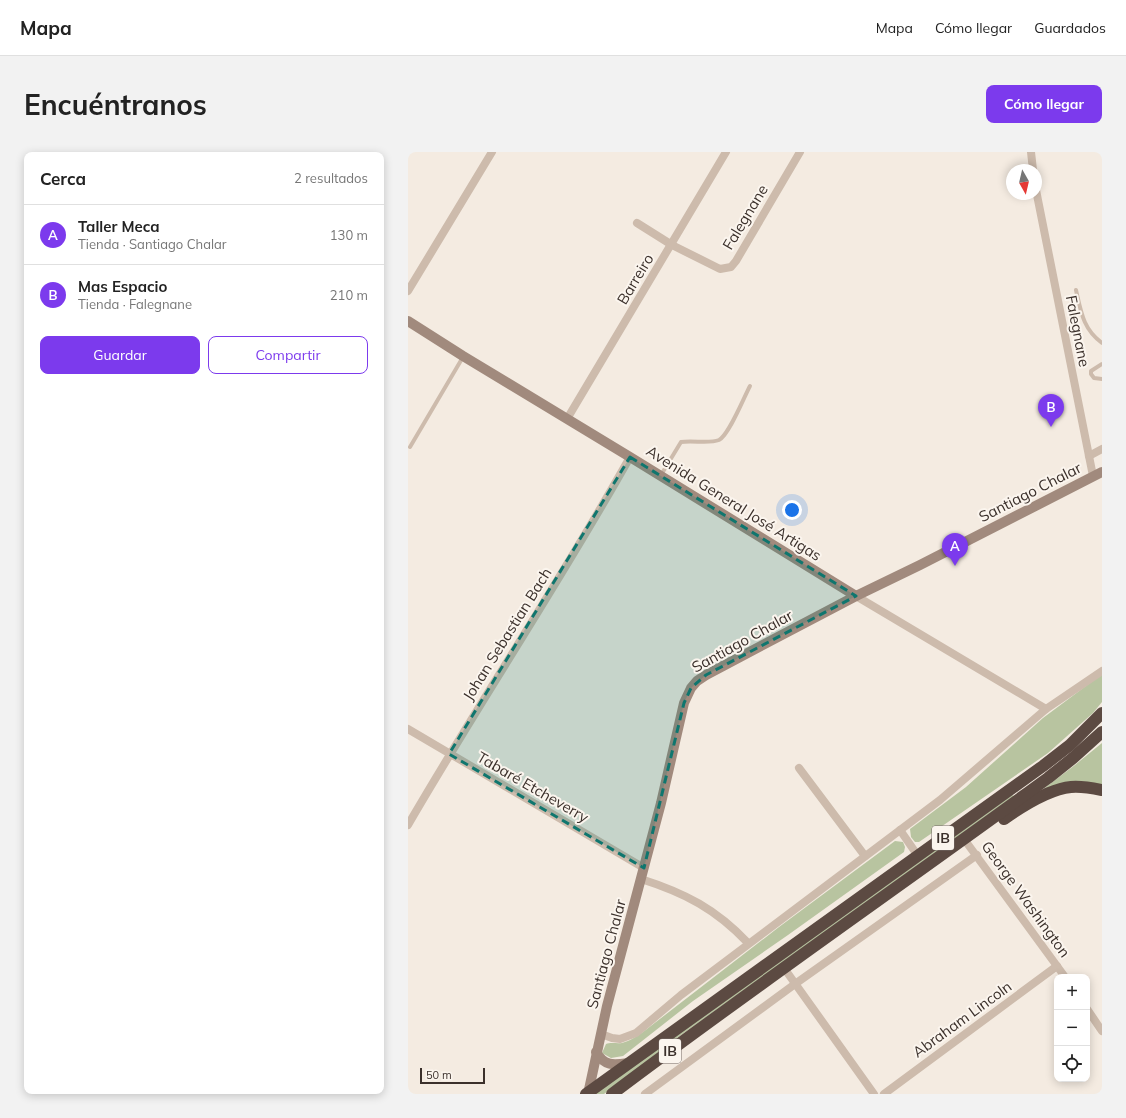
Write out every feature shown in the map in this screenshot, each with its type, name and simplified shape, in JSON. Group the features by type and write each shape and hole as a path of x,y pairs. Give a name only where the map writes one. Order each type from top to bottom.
{"highway":[{"name":"IB","path":"587,1093 1043,766 1070,745 1102,713"},
{"name":"IB","path":"612,1094 842,925 1048,778 1102,732"},
{"path":"966,837 982,834 1009,816 1052,792 1069,787 1102,790"}],"street":[{"path":"408,290 492,152"},
{"name":"Barreiro","path":"567,419 726,152"},
{"name":"Falegnane","path":"637,224 672,245 717,267 730,267 736,261 800,152"},
{"path":"1031,152 1032,164"},
{"name":"Falegnane","path":"1038,200 1089,456 1098,474"},
{"name":"Avenida General José Artigas","path":"408,321 856,596 1046,709"},
{"path":"1089,456 1102,449"},
{"name":"Johan Sebastian Bach","path":"408,825 449,754 597,515 630,457"},
{"name":"Santiago Chalar","path":"587,1093 596,1052 661,803 684,703 691,688 706,675 856,596 1098,474"},
{"path":"601,1034 620,1039 636,1033 681,995 748,943 940,800 1046,709 1102,671"},
{"name":"Tabaré Etcheverry","path":"408,729 644,868"},
{"path":"799,768 865,856"},
{"path":"900,830 918,856"},
{"name":"George Washington","path":"966,837 977,856 1063,974"},
{"path":"645,1094 795,984 977,856"},
{"path":"641,880 669,888 706,907 725,920 748,943"},
{"name":"Abraham Lincoln","path":"884,1094 1057,966"},
{"path":"784,968 874,1094"},
{"path":"1088,1010 1102,1031"},
{"path":"596,1052 600,1058 608,1063 629,1063"}],"lane":[{"path":"1076,290 1083,320 1089,332 1102,343"},
{"path":"410,447 463,356"},
{"path":"1102,364 1091,371 1094,378 1102,379"},
{"path":"661,476 681,442 689,440 719,440 727,433 750,386"}],"highlighted area":[{"path":"630,457 856,596 706,675 691,688 684,703 644,868 449,754"}],"green space":[{"path":"1102,674 1102,702 1093,713 1048,753 919,842 915,842 911,837 910,829 966,787 1043,718"},
{"path":"1102,743 1102,785 1042,790 1075,765"},
{"path":"1012,795 1014,796 677,1038 604,1094 595,1094"},
{"path":"895,841 903,842 905,847 904,852 693,1001 623,1056 611,1058 602,1053 606,1044 625,1042 643,1032 779,927"}],"place":[{"name":"Mas Espacio","path":"1051,427"},
{"name":"Taller Meca","path":"955,566"}]}
